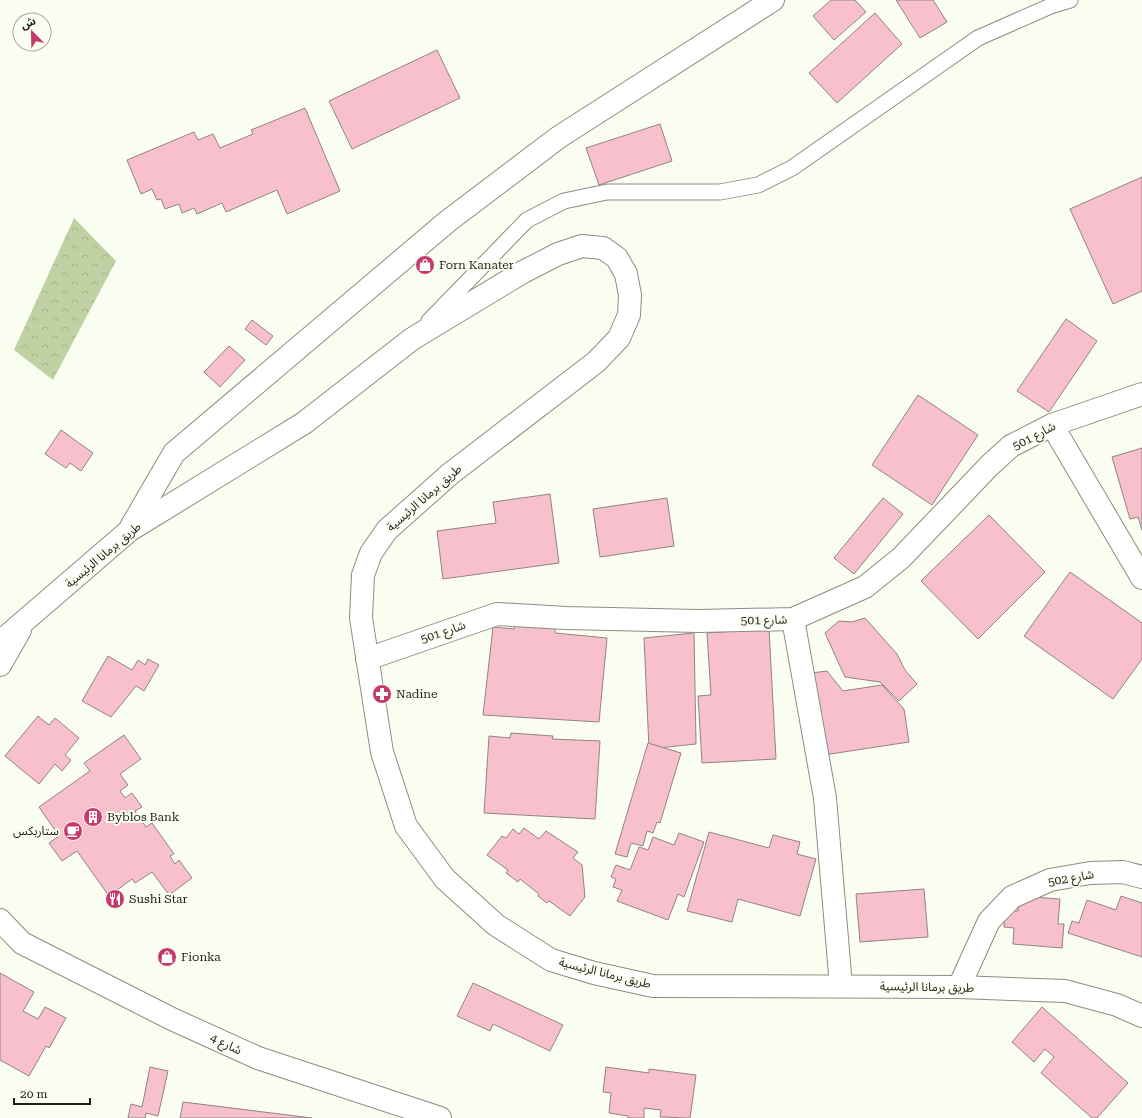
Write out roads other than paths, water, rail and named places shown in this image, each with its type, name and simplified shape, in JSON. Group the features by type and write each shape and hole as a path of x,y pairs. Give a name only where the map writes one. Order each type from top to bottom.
{"street":[{"path":"130,530 174,453 448,221 559,137 773,0"},
{"name":"طريق برمانا الرئيسية","path":"0,642 130,530 304,423 412,339 523,272 558,254 582,246 603,248 616,258 626,274 630,295 629,315 619,338 596,362 450,474 387,530 371,553 363,575 362,618 382,752 406,826 445,879 496,925 552,960 594,973 653,986 959,987 1065,991 1117,1005 1142,1016"},
{"name":"شارع 501","path":"367,658 497,614 566,618 698,621 793,619 865,587 901,558 990,465 1011,446 1052,425 1142,394"},
{"path":"1052,425 1142,578"},
{"path":"793,619 825,798 841,986"},
{"path":"0,665 24,622"},
{"name":"شارع 502","path":"959,987 989,921 1012,897 1050,880 1090,873 1123,872 1142,877"},
{"path":"0,920 22,943"},
{"path":"0,945 22,943"},
{"name":"شارع 4","path":"22,943 172,1019 258,1058 440,1118"}],"lane":[{"path":"412,339 527,220 564,201 607,192 720,192 758,185 792,168 978,38 1053,5 1070,0"}],"place":[{"name":"Forn Kanater","path":"425,265"},
{"name":"Nadine","path":"382,694"},
{"name":"Byblos Bank","path":"93,817"},
{"name":"ستاربكس","path":"73,831"},
{"name":"Sushi Star","path":"115,899"},
{"name":"Fionka","path":"167,957"}]}
